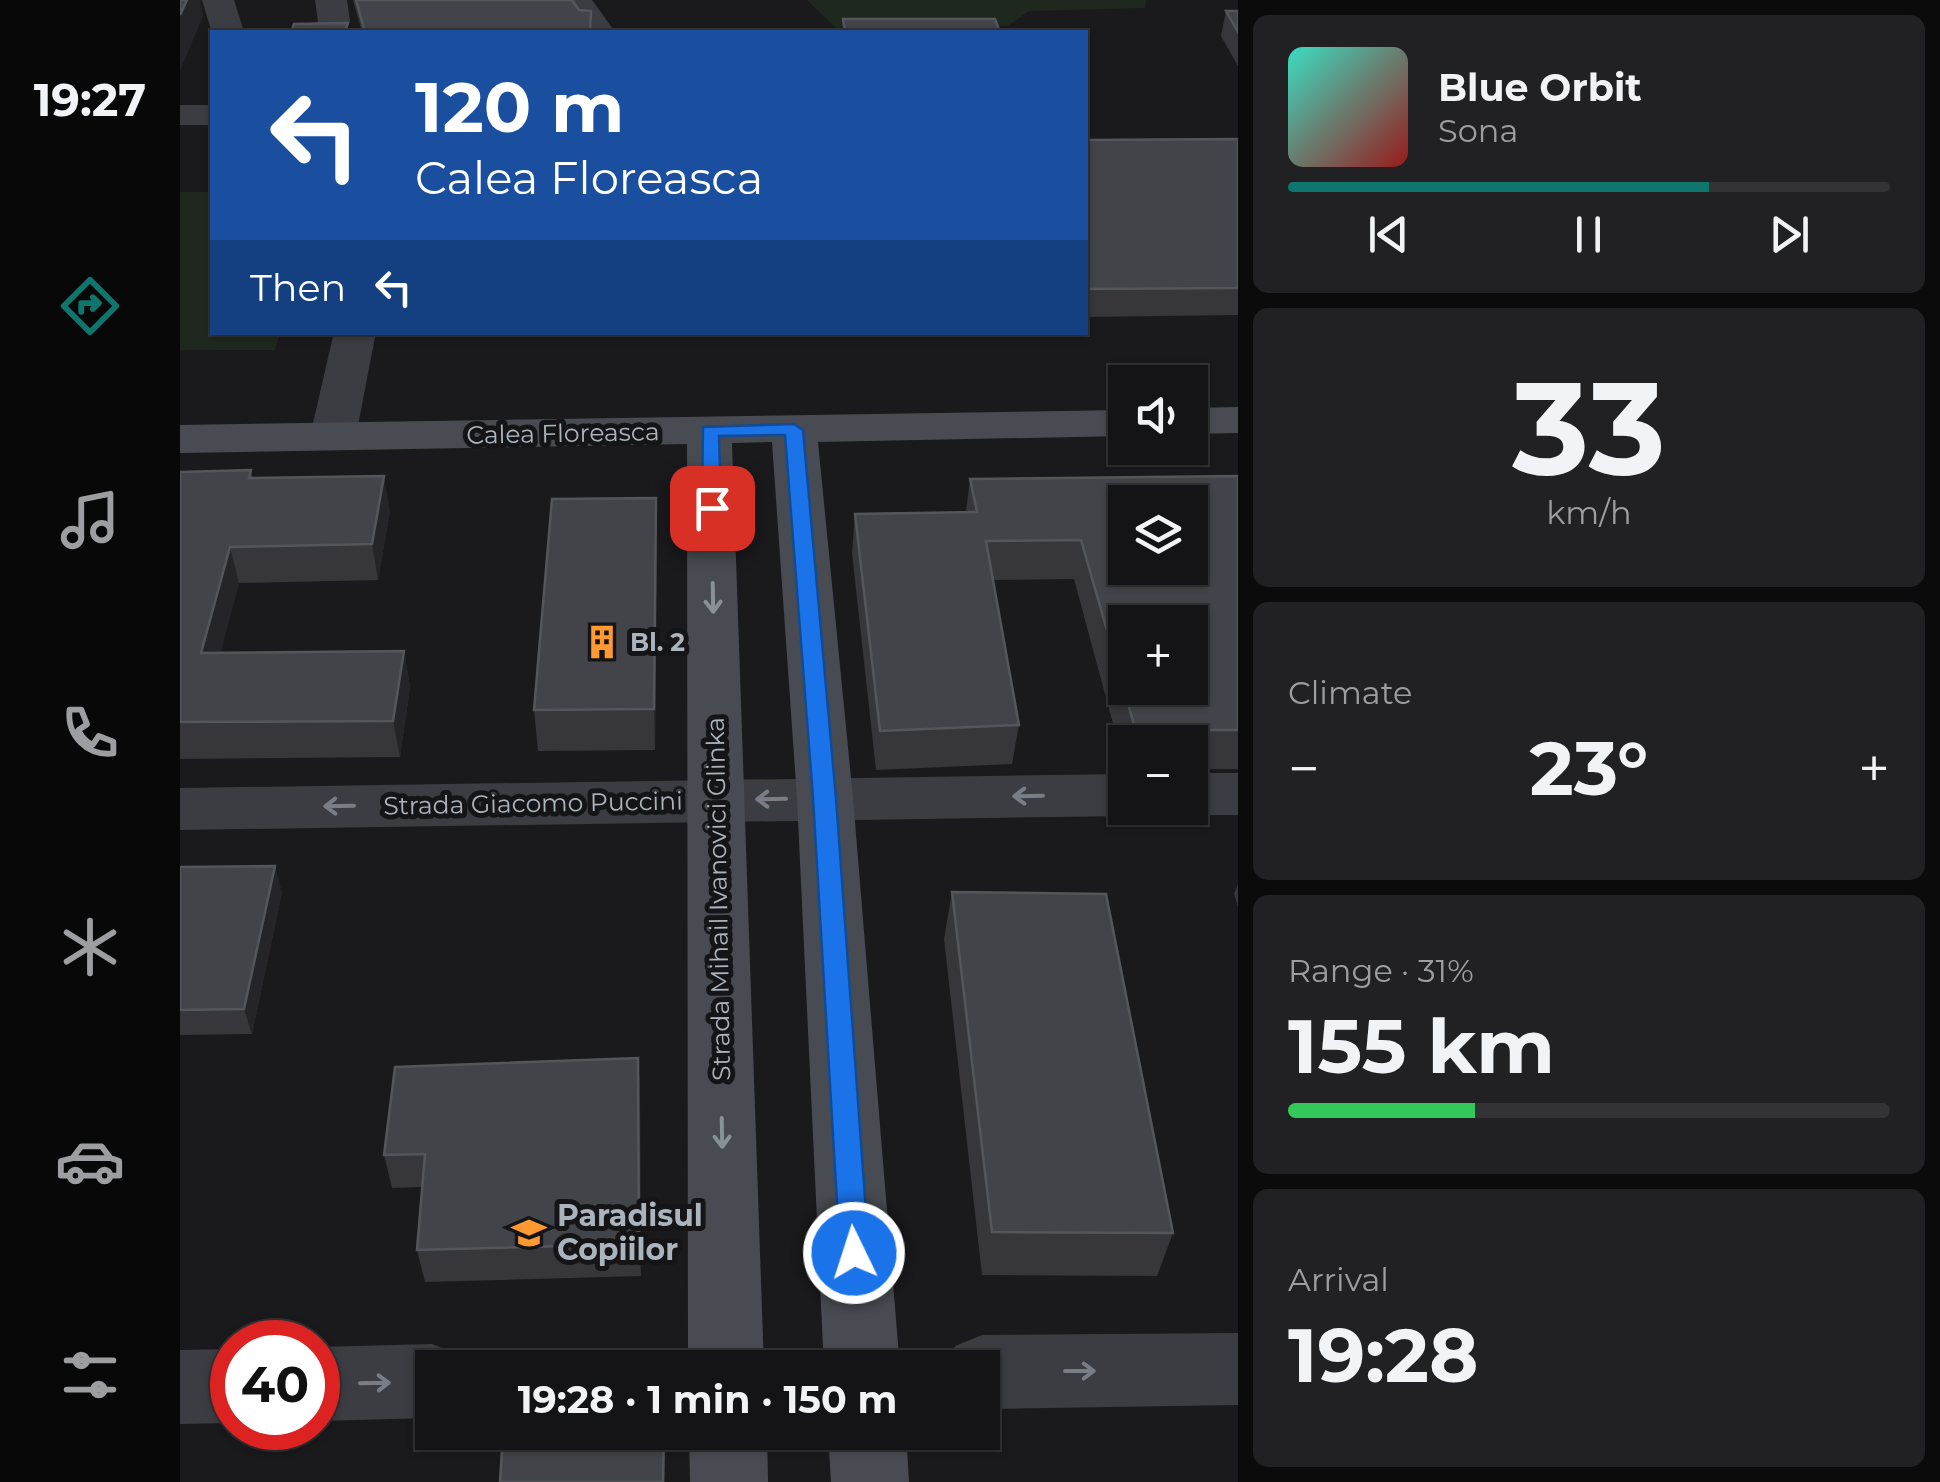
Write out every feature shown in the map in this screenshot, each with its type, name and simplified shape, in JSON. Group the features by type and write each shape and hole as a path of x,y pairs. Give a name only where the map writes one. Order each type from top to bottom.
{"street":[{"path":"218,0 227,30"},
{"path":"327,30 334,21 331,0"},
{"path":"576,0 598,30"},
{"path":"180,115 210,115"},
{"path":"333,436 355,335"},
{"path":"1208,421 1238,420"},
{"name":"Calea Floreasca","path":"180,439 1108,423"},
{"path":"794,430 824,798 861,1350"},
{"name":"Strada Mihail Ivanovici Glinka","path":"710,431 726,1350"},
{"path":"1208,794 1238,794"},
{"name":"Strada Giacomo Puccini","path":"180,809 1108,795"},
{"path":"1000,1372 1238,1370"},
{"path":"340,1384 415,1382"},
{"path":"180,1387 210,1386"},
{"path":"728,1450 729,1482"},
{"path":"868,1450 870,1482"}],"shaded area":[{"path":"807,0 1146,0 1145,8 1029,11 1008,26 836,28"},
{"path":"180,192 210,192 210,335 279,335 275,350 180,350"}],"building":[{"path":"356,0 572,0 579,10 591,11 590,30 364,30"},
{"path":"1226,11 1238,11 1238,32"},
{"path":"843,19 995,19 999,30 845,30"},
{"path":"348,23 346,30 292,30 294,24"},
{"path":"1238,139 1238,288 1088,289 1088,140"},
{"path":"251,470 249,478 384,476 372,544 230,547 201,653 404,651 393,721 180,722 180,472"},
{"path":"1238,476 1238,730 1208,730 1208,725 1134,725 1128,705 1208,705 1208,605 1108,605 1108,634 1081,540 986,541 1019,725 880,731 855,514 977,512 970,479"},
{"name":"Bl. 2","path":"656,498 654,709 534,710 552,499"},
{"path":"275,866 244,1009 180,1010 180,867"},
{"path":"952,892 1106,894 1173,1233 992,1232"},
{"path":"638,1058 639,1244 417,1250 425,1154 384,1155 395,1067"},
{"path":"502,1450 664,1450 663,1482 500,1482"}],"place":[{"name":"Bl. 2","path":"602,642"},
{"name":"Paradisul Copiilor","path":"529,1233"}],"route":[{"path":"712,508 710,431 794,430 824,798 854,1253"}]}
